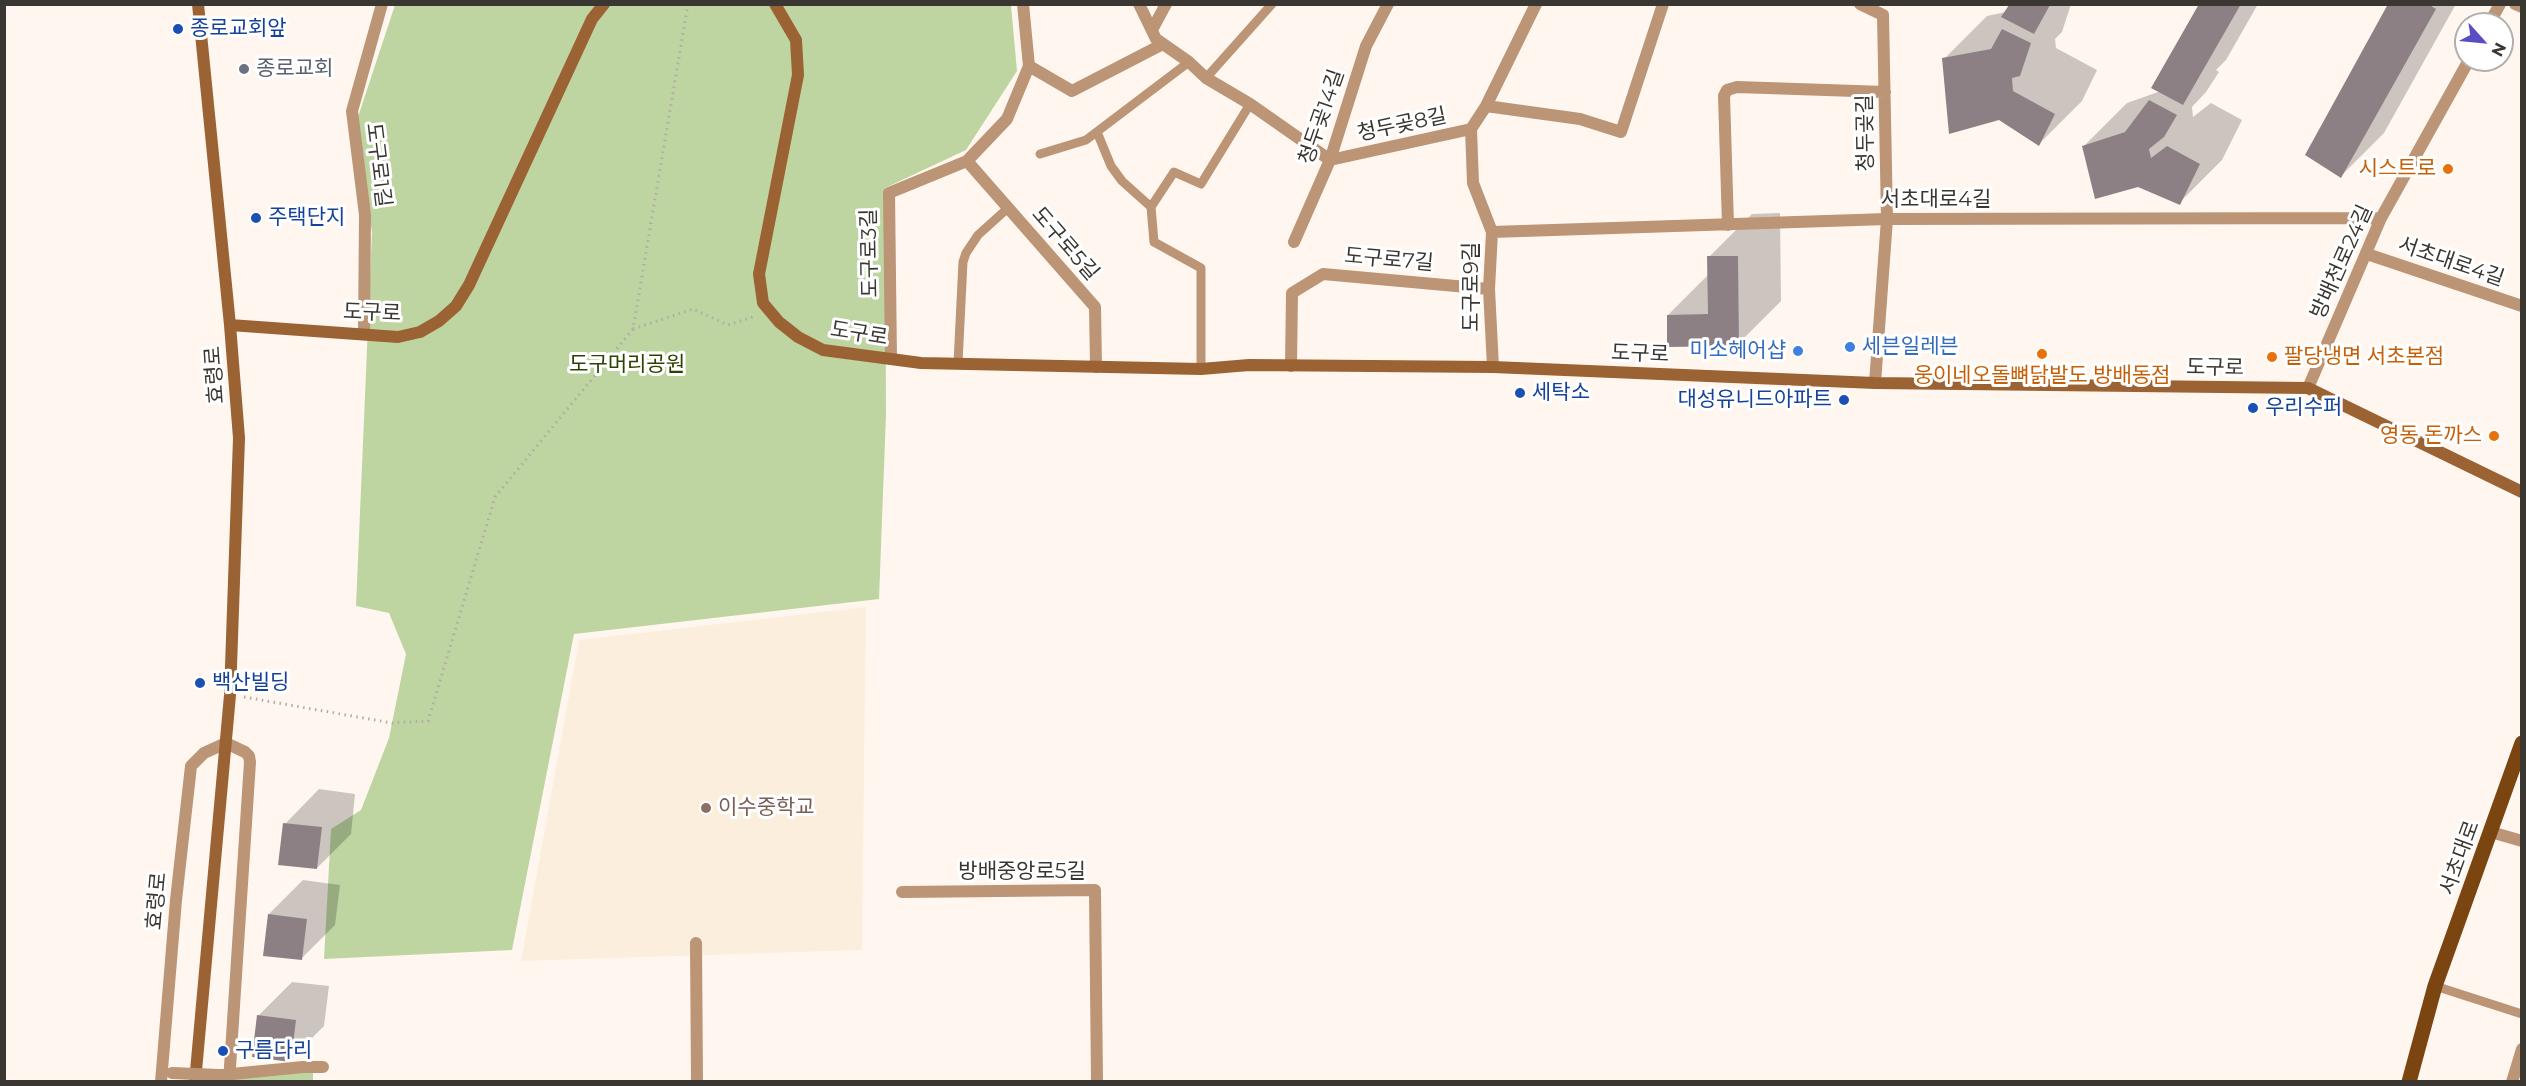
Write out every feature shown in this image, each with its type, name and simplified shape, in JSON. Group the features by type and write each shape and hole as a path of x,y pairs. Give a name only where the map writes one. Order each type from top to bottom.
{"main road":[{"name":"서초대로","path":"2409,1082 2435,986 2522,743"}],"street":[{"name":"효령로","path":"195,1082 230,695 239,438 231,325 220,242 198,4"},
{"name":"도구로1길","path":"364,334 365,215 352,111 382,4"},
{"name":"도구로","path":"231,325 398,336 420,332 439,321 456,306 469,285 591,19 604,4"},
{"name":"도구로","path":"775,4 796,39 799,57 798,75 759,274 764,303 771,312 798,337 823,350 891,359 1096,367 1201,369 1249,365 1493,367 1875,383 2308,388 2522,492"},
{"name":"도구로3길","path":"891,359 889,193 967,161 1007,119 1029,66 1023,4"},
{"path":"1139,4 1156,39 1189,62 1206,78 1250,104 1330,160"},
{"path":"1152,30 1167,4"},
{"name":"청두곶14길","path":"1294,242 1330,160 1366,46 1388,4"},
{"path":"1471,129 1486,106 1536,4"},
{"path":"1486,106 1580,119 1621,132 1663,4"},
{"name":"청두곶길","path":"1860,4 1883,15 1887,219 1875,383"},
{"path":"2515,4 2522,7"},
{"path":"1029,66 1072,92 1163,44"},
{"name":"방배천로24길","path":"2308,388 2381,218 2462,72"},
{"path":"1728,225 1724,96 1727,90 1737,87 1885,92"},
{"name":"청두곶8길","path":"1330,160 1471,129"},
{"name":"도구로9길","path":"1471,129 1473,183 1492,232 1489,289 1493,367"},
{"name":"도구로5길","path":"967,161 1095,307 1096,367"},
{"name":"서초대로4길","path":"1492,232 1887,219 2381,218"},
{"name":"서초대로4길","path":"2367,254 2522,306"},
{"name":"도구로7길","path":"1291,366 1292,293 1323,274 1489,289"},
{"name":"효령로","path":"165,1076 176,900 191,766 204,753 226,743"},
{"path":"226,743 245,752 250,762 226,1077"},
{"path":"2492,832 2522,841"},
{"name":"방배중앙로5길","path":"902,892 1095,890 1097,1082"},
{"path":"696,943 697,1082"},
{"path":"2512,1082 2522,1049"},
{"path":"165,1076 226,1077 303,1067 323,1067"}],"lane":[{"path":"1206,78 1272,4"},
{"path":"1040,154 1086,140 1189,62"},
{"path":"1201,369 1202,268 1154,242 1151,207 1174,172 1201,184 1250,104"},
{"path":"1097,132 1111,166 1122,181 1151,207"},
{"path":"958,363 963,262 978,235 1008,208"},
{"path":"2435,986 2522,1014"}],"path":[{"path":"230,695 392,723 428,721 495,497 633,329 688,4"},
{"path":"633,329 693,309 729,325 771,312"}],"shaded area":[{"name":"이수중학교","path":"866,607 862,950 521,961 579,640"}],"green space":[{"name":"도구머리공원","path":"395,5 1011,5 1017,71 966,150 885,188 886,415 879,599 574,634 512,950 324,959 331,829 361,810 389,738 406,654 389,613 356,606 372,232 355,126"},
{"path":"313,1072 313,1081 228,1082 228,1078"}],"building":[{"path":"2199,4 2241,4 2183,105 2151,88"},
{"path":"2388,4 2428,4 2436,9 2341,178 2305,155"},
{"path":"2009,5 2050,5 2034,34 2001,17"},
{"path":"2002,29 2031,43 2020,76 2012,78 2013,91 2055,114 2039,146 1999,120 1949,134 1942,58 1991,49"},
{"path":"2149,100 2177,115 2164,137 2149,149 2151,158 2167,146 2200,164 2180,205 2138,187 2095,199 2082,146 2125,132"},
{"path":"1707,256 1738,256 1739,346 1667,347 1667,315 1708,314"},
{"path":"283,823 322,827 317,869 278,865"},
{"path":"268,914 307,919 302,960 263,956"},
{"path":"257,1015 296,1020 291,1062 252,1057"}],"place":[{"name":"종로교회앞","path":"178,29"},
{"name":"종로교회","path":"244,69"},
{"name":"시스트로","path":"2448,169"},
{"name":"주택단지","path":"256,218"},
{"name":"세븐일레븐","path":"1850,347"},
{"name":"미소헤어샵","path":"1798,351"},
{"name":"웅이네오돌뼈닭발도 방배동점","path":"2042,354"},
{"name":"팔당냉면 서초본점","path":"2272,357"},
{"name":"세탁소","path":"1520,393"},
{"name":"대성유니드아파트","path":"1844,400"},
{"name":"우리수퍼","path":"2253,408"},
{"name":"영동 돈까스","path":"2494,436"},
{"name":"백산빌딩","path":"200,683"},
{"name":"이수중학교","path":"706,808"},
{"name":"구름다리","path":"223,1051"}]}
